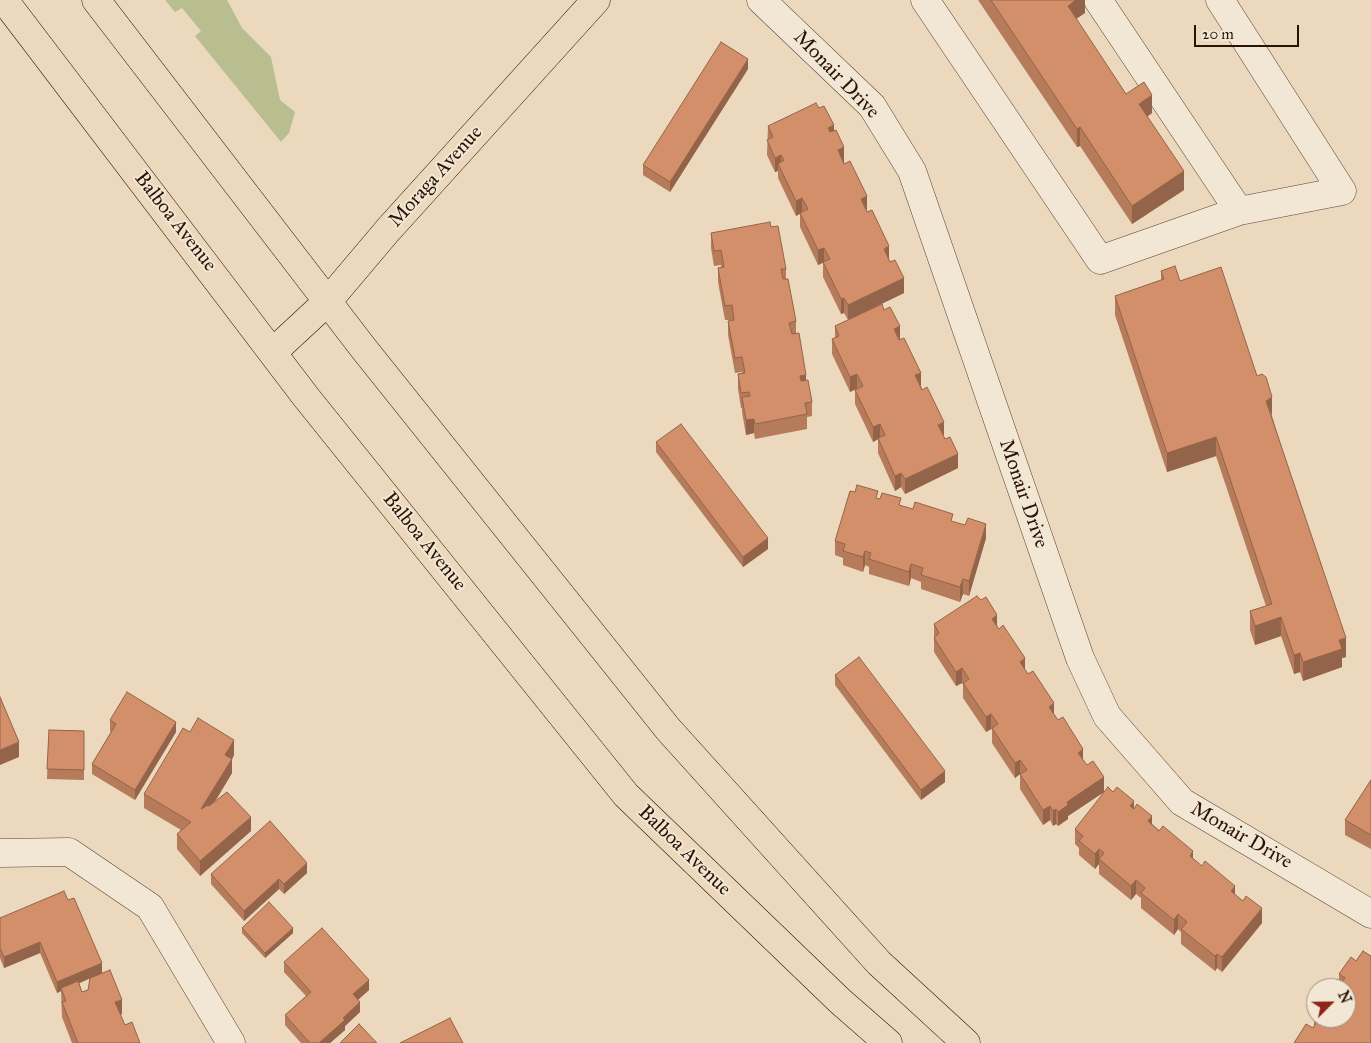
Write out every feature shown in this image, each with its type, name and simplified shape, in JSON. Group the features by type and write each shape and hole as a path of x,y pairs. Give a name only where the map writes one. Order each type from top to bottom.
{"main road":[{"name":"Balboa Avenue","path":"4,0 306,396 626,795 840,1000 888,1043"},
{"path":"96,0 364,349 668,729 879,963 966,1043"},
{"name":"Moraga Avenue","path":"273,352 328,301 394,223 596,0"}],"street":[{"name":"Monair Drive","path":"761,0 872,106 912,171 1080,658 1107,716 1182,802 1371,914"},
{"path":"925,0 1100,260 1239,211 1342,191 1220,0"},
{"path":"1098,0 1239,211"},
{"path":"0,853 69,852 150,908 231,1043"}],"green space":[{"path":"165,0 227,0 242,28 271,57 280,100 295,112 289,133 281,142 195,36 201,31 182,8 175,12"}],"building":[{"path":"991,0 1076,0 1068,6 1126,94 1144,82 1152,95 1139,104 1184,171 1132,206 1080,127 1077,129"},
{"path":"721,42 748,59 670,182 643,165"},
{"path":"816,103 819,108 824,106 834,125 828,128 830,132 836,130 844,147 838,150 844,164 850,161 867,196 861,199 867,212 872,210 889,246 884,249 890,262 895,260 904,278 848,305 844,298 841,299 823,262 830,259 824,248 818,250 800,213 808,209 802,198 796,201 778,164 784,160 781,155 775,158 767,140 773,137 768,126"},
{"path":"770,222 771,227 778,226 786,269 781,269 783,279 788,279 796,321 789,323 792,334 799,333 806,375 800,376 801,381 808,380 812,402 805,403 807,414 755,424 754,419 746,420 742,397 750,396 749,392 741,393 738,374 745,373 742,357 735,358 728,321 734,320 732,305 725,306 718,268 724,267 721,250 714,251 711,233"},
{"path":"1175,266 1180,281 1221,267 1257,376 1262,374 1266,377 1272,397 1266,401 1346,638 1339,640 1342,649 1303,662 1300,653 1294,655 1281,617 1255,626 1250,611 1272,604 1216,437 1167,453 1115,296 1164,279 1161,271"},
{"path":"882,304 884,310 890,307 900,326 894,329 899,340 904,338 921,373 915,375 922,390 927,387 944,422 938,425 945,439 950,437 958,454 905,479 901,473 895,476 878,438 885,435 880,424 873,427 855,390 863,386 857,374 850,377 832,339 839,336 835,326"},
{"path":"681,424 768,538 743,557 656,442"},
{"path":"857,485 878,491 876,498 880,499 882,493 901,498 899,505 913,509 915,502 953,514 951,521 965,525 968,518 986,524 969,581 963,579 960,587 921,575 923,568 911,564 909,572 869,559 871,553 865,551 863,557 843,551 845,544 835,541 850,491 855,492"},
{"path":"977,596 981,600 986,597 997,615 992,619 999,629 1003,625 1025,658 1020,662 1028,674 1033,671 1054,703 1049,707 1058,720 1063,717 1083,749 1078,753 1087,765 1093,761 1104,777 1067,802 1068,805 1058,812 1056,809 1053,811 1050,806 1043,810 1020,774 1027,770 1020,760 1015,763 992,728 998,724 991,714 986,717 963,683 969,679 962,668 956,672 934,638 939,633 934,624"},
{"path":"859,657 945,771 921,790 835,675"},
{"path":"127,692 176,722 135,790 92,764 116,724 110,720"},
{"path":"0,697 19,742 0,750"},
{"path":"198,718 234,740 225,755 232,759 201,809 209,806 227,792 251,817 200,861 177,834 191,822 144,794 183,728 190,732"},
{"path":"49,730 84,731 84,770 47,769"},
{"path":"1371,780 1371,835 1345,820"},
{"path":"1108,787 1113,792 1117,787 1134,801 1130,806 1134,809 1137,804 1152,816 1148,821 1159,831 1163,826 1193,851 1190,856 1202,866 1205,861 1235,886 1231,891 1243,901 1246,896 1262,908 1222,957 1217,954 1215,956 1181,929 1187,922 1178,914 1174,920 1141,893 1145,888 1136,880 1131,886 1099,859 1104,853 1099,849 1095,854 1079,841 1083,836 1075,829"},
{"path":"270,821 307,863 284,884 279,879 244,911 211,874"},
{"path":"64,891 68,900 74,898 102,963 57,982 40,942 4,957 0,948 0,918"},
{"path":"269,902 293,928 265,953 242,928"},
{"path":"322,928 369,980 353,994 360,1002 343,1018 345,1020 319,1043 310,1043 285,1015 311,992 284,962"},
{"path":"1363,951 1371,956 1371,1043 1294,1043 1306,1024 1306,1028 1356,1028 1356,978 1345,978 1339,974 1351,957 1356,961"},
{"path":"110,970 122,1000 115,1002 125,1025 132,1022 140,1043 78,1043 62,1002 66,1001 61,988 78,981 82,992 88,990 90,978"},
{"path":"450,1018 463,1043 400,1043"},
{"path":"359,1024 377,1043 340,1043"}]}
